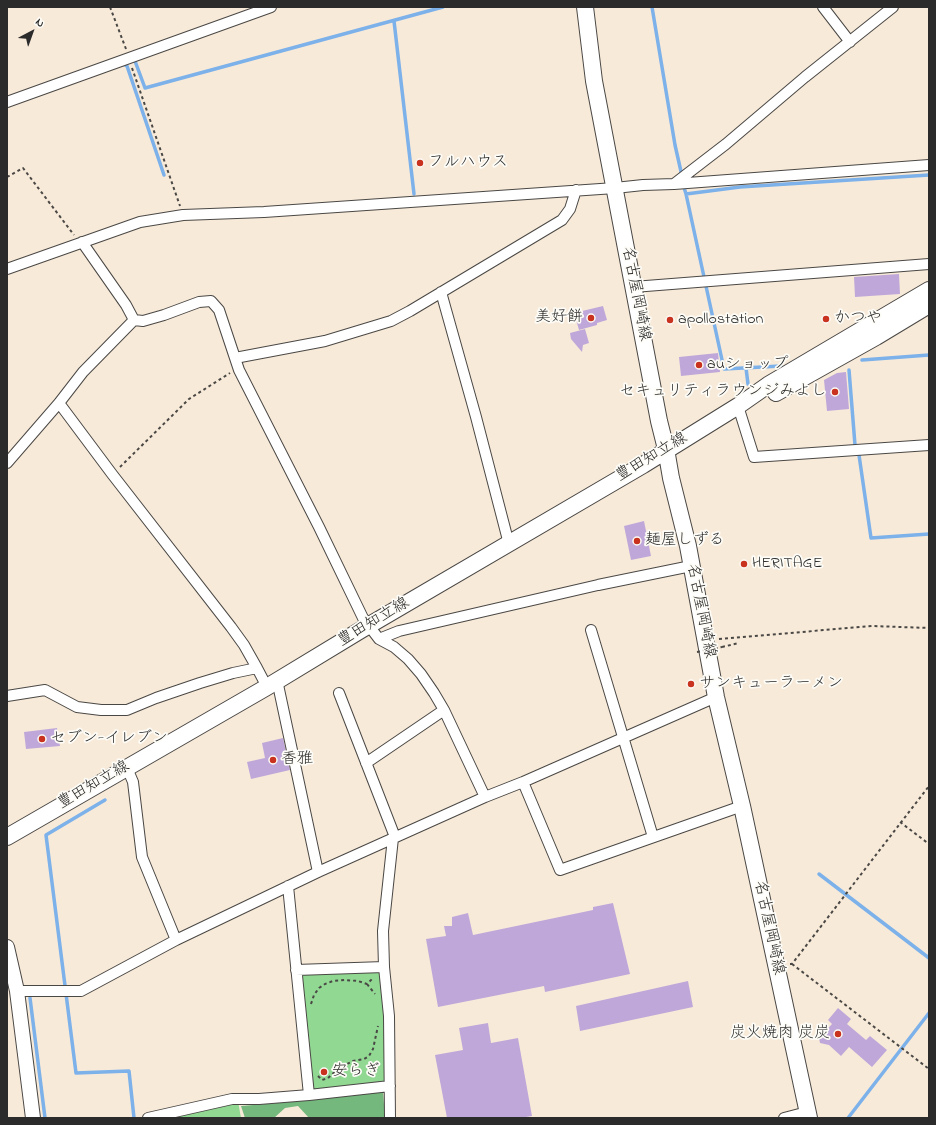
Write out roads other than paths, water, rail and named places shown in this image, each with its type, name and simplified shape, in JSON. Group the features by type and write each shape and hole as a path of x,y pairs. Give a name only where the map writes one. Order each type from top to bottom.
{"main road":[{"name":"名古屋岡崎線","path":"585,7 594,81 616,188 633,287 671,478 688,546 701,646 716,697 742,806 808,1115"},
{"name":"豊田知立線","path":"7,837 643,465 666,449 738,406 768,385 929,290"},
{"name":"豊田知立線","path":"738,406 772,396 929,305"}],"street":[{"path":"7,102 271,7"},
{"path":"823,7 850,42"},
{"path":"674,184 726,144 805,77 893,7"},
{"path":"7,269 140,222 183,215 264,212 929,165"},
{"path":"235,358 325,341 391,321 562,220 570,209 576,190"},
{"path":"81,242 126,305 134,320"},
{"path":"633,287 929,264"},
{"path":"441,292 476,417 509,544"},
{"path":"134,320 143,321 198,302 211,301 219,310 239,370 368,626 379,639 394,647 408,659 421,674 444,710 485,797"},
{"path":"7,463 59,403 83,372 134,320"},
{"path":"59,403 224,618 244,645 257,668 272,683 318,872"},
{"path":"738,406 754,457 929,445"},
{"path":"379,639 399,631 598,585 691,566"},
{"path":"591,630 653,837"},
{"path":"7,696 45,690 77,706 101,710 127,710 200,683 233,673 257,668"},
{"path":"339,692 394,837 383,931 384,967 389,1016 390,1118"},
{"path":"17,992 81,991 176,940 318,872 394,837 716,697"},
{"path":"366,763 444,710"},
{"path":"127,768 133,782 142,857 176,940"},
{"path":"523,782 560,870 742,806"},
{"path":"288,886 309,1095"},
{"path":"7,947 17,992 33,1118"},
{"path":"296,970 384,967"},
{"path":"148,1118 232,1099 259,1099 309,1095 390,1086"},
{"path":"784,1118 808,1115"}],"waterway":[{"path":"135,61 145,88 443,7"},
{"path":"652,7 675,145 682,176"},
{"path":"394,21 414,194"},
{"path":"121,65 124,64 127,66 164,175"},
{"path":"683,184 686,194 740,187 929,175"},
{"path":"686,194 724,369 781,366"},
{"path":"862,360 929,355"},
{"path":"746,368 748,384"},
{"path":"849,370 855,445"},
{"path":"859,455 871,538 929,534"},
{"path":"105,800 46,835 76,1073 129,1071 134,1118"},
{"path":"819,874 929,958"},
{"path":"30,998 45,1118"},
{"path":"848,1118 929,1013"}],"place":[{"name":"フルハウス","path":"420,163"},
{"name":"美好餅","path":"591,318"},
{"name":"かつや","path":"826,319"},
{"name":"apollostation","path":"670,320"},
{"name":"auショップ","path":"699,365"},
{"name":"セキュリティラウンジみよし","path":"835,392"},
{"name":"麺屋しずる","path":"637,541"},
{"name":"HERITAGE","path":"744,564"},
{"name":"サンキューラーメン","path":"691,684"},
{"name":"セブン-イレブン","path":"42,739"},
{"name":"香雅","path":"273,760"},
{"name":"炭火焼肉 炭炭","path":"838,1034"},
{"name":"安らぎ","path":"324,1072"}]}
